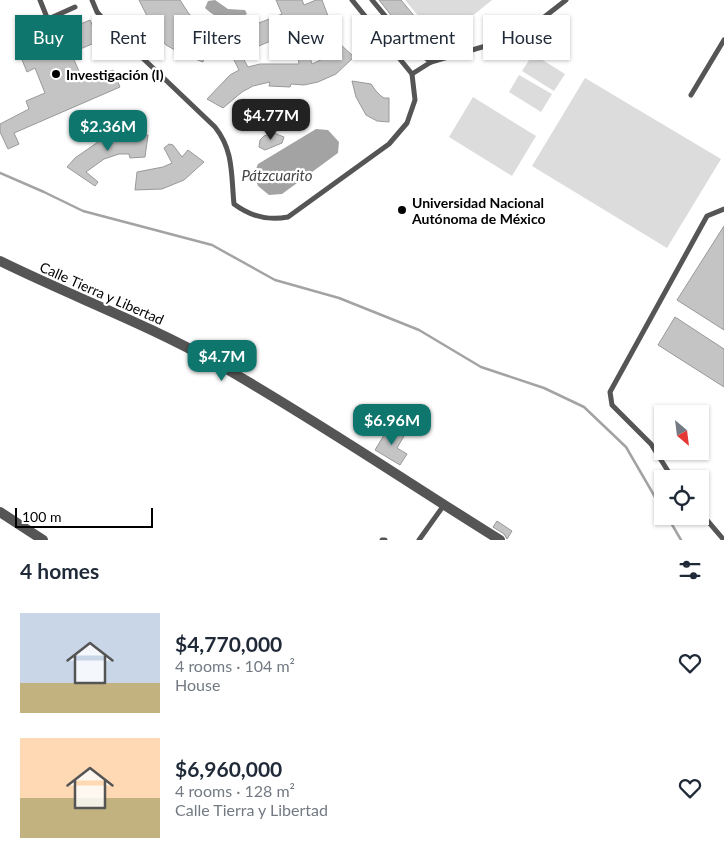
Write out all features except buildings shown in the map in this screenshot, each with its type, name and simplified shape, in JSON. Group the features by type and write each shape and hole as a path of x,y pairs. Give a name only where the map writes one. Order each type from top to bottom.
{"street":[{"name":"Calle Tierra y Libertad","path":"0,261 167,338 215,363 334,433 500,540"},
{"path":"0,512 43,540"}],"lane":[{"path":"40,0 46,15"},
{"path":"92,0 97,12 110,26 215,127 224,138 232,162 234,204 244,212 273,220 288,217 389,144 407,123 415,100 412,74 400,60"},
{"path":"352,0 364,15"},
{"path":"372,0 384,15"},
{"path":"412,74 431,62 520,36 566,0"},
{"path":"58,15 75,7"},
{"path":"691,95 724,40"},
{"path":"667,470 651,444 612,405 610,392 707,216 724,209"},
{"path":"418,540 444,505"},
{"path":"709,522 724,540"}],"shaded area":[{"path":"405,0 492,0 473,15 418,15"},
{"path":"529,60 543,60 565,74 554,91 522,71"},
{"path":"519,75 552,94 541,112 509,92"},
{"path":"585,78 721,159 667,248 532,166"},
{"path":"473,97 536,136 512,176 449,137"}],"water":[{"path":"215,0 228,9 245,10 247,14 215,15 205,8 208,1"},
{"name":"Pátzcuarito","path":"316,129 328,130 339,142 338,153 282,194 269,195 258,186 254,173 258,164"}],"waterway":[{"path":"0,173 83,211 212,245 275,280 339,298 419,330 481,367 544,388 584,407 626,447 654,495"},
{"path":"672,525 681,540"}],"place":[{"name":"Investigación (I)","path":"56,74"},
{"name":"Universidad Nacional Autónoma de México","path":"402,210"}]}
